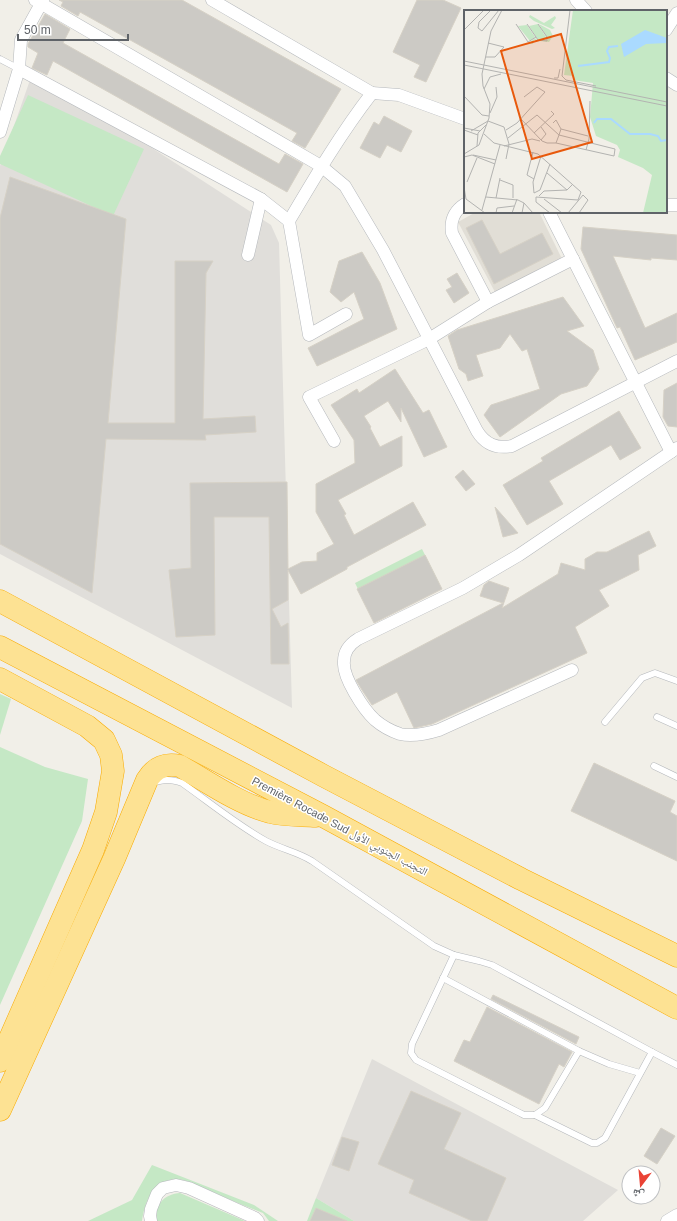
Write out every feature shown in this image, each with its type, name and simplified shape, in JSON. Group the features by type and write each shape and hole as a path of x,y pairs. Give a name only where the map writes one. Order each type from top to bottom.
{"highway":[{"path":"0,588 246,733"},
{"path":"0,601 324,776 521,879 674,954"},
{"name":"Première Rocade Sud التجنب الجنوبي الأول","path":"0,647 322,816 677,1008"},
{"path":"0,679 87,726 104,740 111,755 113,771 106,812 35,1008 0,1110"},
{"path":"0,1061 35,1008 114,859 143,789 155,769 161,766 174,764 180,766 257,808 271,812 322,816"}],"street":[{"path":"212,0 372,93 399,95 464,119"},
{"path":"576,0 585,10"},
{"path":"0,132 19,69 21,40 40,1 321,166 345,186 383,250 479,434 487,443 495,447 504,448 512,446 677,361"},
{"path":"667,28 677,13"},
{"path":"19,69 261,199 289,221"},
{"path":"667,79 677,85"},
{"path":"346,314 309,335 289,221 321,166 355,114 372,93"},
{"path":"248,255 261,199"},
{"path":"464,205 458,208 454,214 451,226 452,233 488,302"},
{"path":"667,205 677,206"},
{"path":"550,213 635,382 674,450 512,559 463,588 358,639 348,648 344,660 345,674 366,711 387,729 399,734 413,735 426,734 445,727 572,670"},
{"path":"334,441 309,397 429,339 488,302 573,259"},
{"path":"151,1221 151,1209 157,1194 163,1188 176,1185 188,1188 255,1218 258,1221"},
{"path":"667,1221 677,1215"}],"lane":[{"path":"0,59 19,69"},
{"path":"605,722 642,678 655,673 677,681"},
{"path":"656,717 677,726"},
{"path":"654,766 677,777"},
{"path":"143,789 163,780 173,780 182,783 260,838 276,846 309,858 425,941 454,956 492,965 652,1052 677,1064"},
{"path":"454,956 412,1044 413,1056 420,1062 524,1115 535,1115 587,1141 597,1143 605,1138 652,1052"},
{"path":"443,978 579,1050 609,1064 640,1073"},
{"path":"535,1115 545,1108 579,1050"}],"shaded area":[{"path":"30,80 152,148 271,225 279,243 292,708 0,554 0,166"},
{"path":"474,213 539,213 563,261 496,294 458,222"},
{"path":"372,1059 618,1190 583,1221 354,1221 316,1198"}],"green space":[{"path":"28,95 144,149 113,216 0,164 0,156"},
{"path":"422,549 439,583 372,617 355,583"},
{"path":"0,694 11,699 0,735"},
{"path":"0,747 45,767 88,779 82,821 0,1005"},
{"path":"152,1165 254,1205 278,1221 269,1221 263,1213 178,1179 169,1180 156,1187 145,1206 142,1221 88,1221 132,1200"},
{"path":"180,1193 245,1221 157,1221 157,1210 162,1201 170,1195"},
{"path":"316,1198 354,1221 307,1221"}],"building":[{"path":"59,0 182,0 341,89 305,148 292,141 297,133 80,12 78,16 61,6 63,2"},
{"path":"417,0 443,0 461,8 426,82 414,77 420,65 393,52"},
{"path":"45,14 70,29 63,43 279,164 285,154 303,164 287,192 53,61 47,75 32,68 38,53 28,47 28,44"},
{"path":"384,116 412,131 401,152 387,145 380,158 360,148 374,122 379,125"},
{"path":"10,177 126,219 108,423 175,423 175,261 213,261 206,273 203,419 255,416 256,432 205,435 206,440 106,439 92,593 0,544 0,218"},
{"path":"482,220 500,254 542,233 553,254 494,284 466,228"},
{"path":"583,227 677,235 677,260 651,258 651,260 613,256 645,328 677,313 677,342 635,360 620,327 617,328 581,249"},
{"path":"362,252 380,283 397,329 317,366 308,348 364,319 354,292 341,302 330,292 339,261"},
{"path":"457,273 469,293 454,303 446,290 452,287 447,279"},
{"path":"563,297 584,326 567,331 593,350 599,369 587,386 561,394 500,437 484,415 491,405 540,389 527,349 522,351 510,334 500,348 476,355 483,376 468,381 466,374 459,369 448,336 457,330"},
{"path":"395,369 423,413 429,410 447,447 424,457 401,408 401,422 388,401 364,416 380,447 402,436 402,466 338,500 346,514 344,515 354,535 413,502 426,525 347,567 347,569 301,594 288,570 288,600 272,609 281,627 288,623 289,664 271,664 269,517 214,517 215,635 176,637 169,570 191,568 190,483 287,482 288,569 302,562 317,561 317,553 334,544 316,512 316,484 355,463 354,440 331,405 357,389 359,393"},
{"path":"677,383 677,427 668,426 663,417 664,390"},
{"path":"619,411 641,448 620,460 611,445 549,481 563,504 527,525 503,485 543,461 541,458"},
{"path":"463,470 475,484 466,491 455,477"},
{"path":"495,507 518,533 503,537"},
{"path":"649,531 656,546 638,555 639,570 599,590 609,606 575,627 587,653 432,724 414,728 397,692 372,705 356,680 503,603 480,596 484,585 489,581 509,588 502,608 558,574 561,563 585,570 585,559 597,552 607,552"},
{"path":"425,555 442,589 374,623 357,589"},
{"path":"594,763 675,801 670,812 677,816 677,861 571,811"},
{"path":"493,995 579,1037 576,1044 491,999"},
{"path":"487,1007 572,1052 564,1067 559,1064 539,1104 454,1061 464,1040 470,1042"},
{"path":"411,1091 461,1113 444,1149 506,1178 487,1221 472,1221 409,1193 414,1180 378,1164"},
{"path":"661,1128 675,1136 657,1164 644,1156"},
{"path":"342,1137 359,1142 349,1171 332,1165"},
{"path":"316,1208 347,1221 310,1221"}]}
